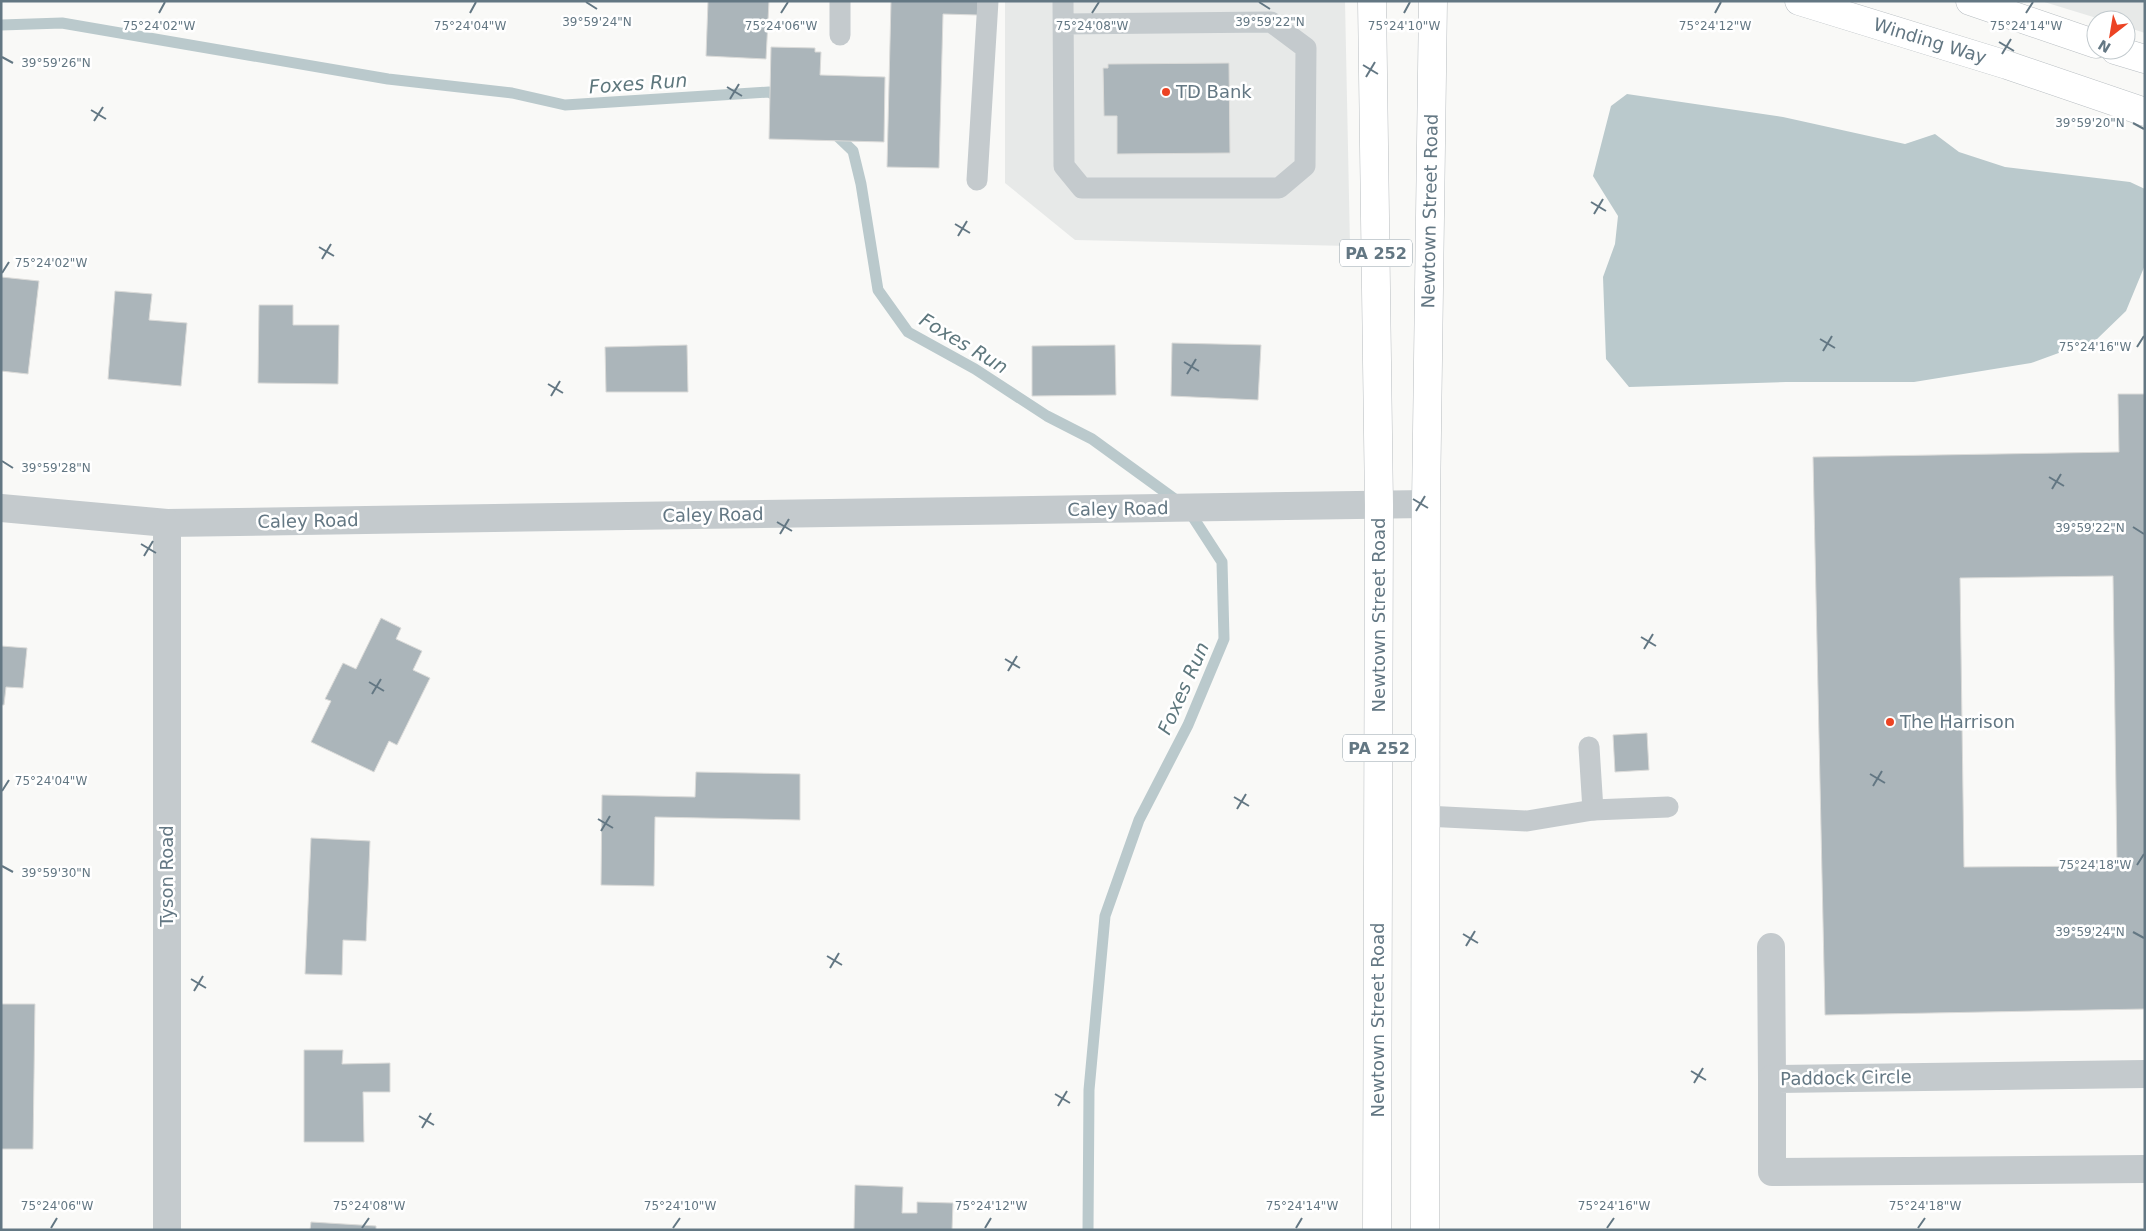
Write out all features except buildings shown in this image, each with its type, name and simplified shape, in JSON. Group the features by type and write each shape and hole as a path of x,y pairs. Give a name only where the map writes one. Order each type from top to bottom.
{"main road":[{"name":"Newtown Street Road","path":"1372,1 1379,505 1377,1230"},
{"name":"Newtown Street Road","path":"1425,1230 1426,504 1433,1"},
{"path":"1970,1 2086,41"},
{"name":"Winding Way","path":"1816,3 2145,112"}],"street":[{"name":"Caley Road","path":"1,508 167,523 1426,504"},
{"name":"Tyson Road","path":"167,523 167,1230"},
{"path":"1772,947 1772,1079"},
{"name":"Paddock Circle","path":"2145,1074 1772,1079 1772,1172 2145,1169"}],"lane":[{"path":"840,1 840,35"},
{"path":"977,180 988,1"},
{"path":"1063,1 1063,24 1064,166 1082,188 1279,188 1305,166 1306,48 1271,22 1063,24"},
{"path":"1589,747 1593,810"},
{"path":"1425,816 1527,821 1593,810 1668,807"}],"shaded area":[{"path":"1005,1 1345,1 1350,246 1075,240 1005,183"},
{"path":"2041,1 2145,1 2145,33 2136,30 2136,10 2086,10 2086,15"},
{"path":"1627,94 1783,117 1905,144 1935,134 1959,152 2005,167 2130,182 2145,189 2145,265 2126,311 2097,339 2031,363 1914,382 1786,382 1629,387 1606,359 1603,277 1615,244 1618,216 1593,176 1611,106"}],"waterway":[{"name":"Foxes Run","path":"1,25 62,23 388,79 512,93 565,105 769,92 783,100"},
{"name":"Foxes Run","path":"832,131 853,151 861,184 878,290 908,332 975,369 1047,416 1092,439 1187,508 1222,562 1224,639 1188,725 1139,820 1105,916 1089,1090 1088,1230"}],"place":[{"name":"TD Bank","path":"1166,92"},
{"name":"The Harrison","path":"1890,722"}]}
